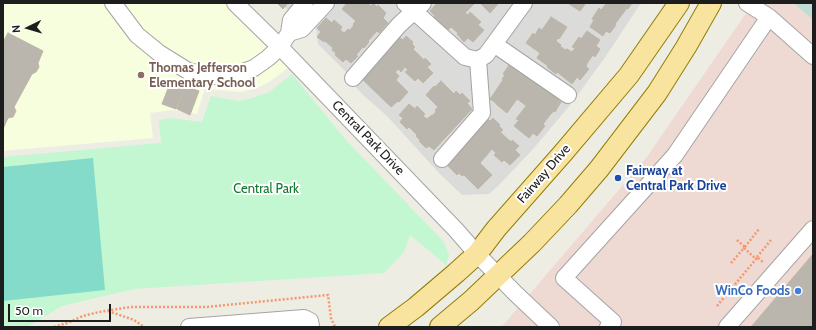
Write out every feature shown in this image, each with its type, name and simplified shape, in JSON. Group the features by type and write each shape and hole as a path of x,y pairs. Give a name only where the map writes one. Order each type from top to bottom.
{"main road":[{"name":"Fairway Drive","path":"389,327 416,307 477,254 496,229 629,75 679,3"},
{"path":"440,327 471,301 532,243 568,205 603,164 656,93 686,47 711,3"}],"street":[{"path":"113,3 137,35 160,53 188,71 212,76 235,75 254,68 280,47 289,33 291,20 305,3"},
{"name":"Central Park Drive","path":"235,3 280,47 456,230 477,254 550,327"},
{"path":"289,33 302,29 326,3"},
{"path":"353,78 414,6 465,57 478,60 486,55 524,3"},
{"path":"747,3 768,18 813,56"},
{"path":"613,325 564,278 675,155 768,18"},
{"path":"494,44 568,95"},
{"path":"442,159 482,113 478,60"},
{"path":"728,327 813,229"},
{"path":"189,327 262,324 304,318 310,321 310,327"}],"path":[{"path":"731,263 759,229"},
{"path":"737,240 756,258 775,272"},
{"path":"717,306 771,240"},
{"path":"54,327 68,323 83,316 130,307 206,307 328,295 331,318 335,327"},
{"path":"107,311 134,320 144,327"},
{"path":"65,327 68,323"}],"shaded area":[{"name":"Thomas Jefferson Elementary School","path":"3,3 226,3 288,68 269,82 255,89 240,92 205,89 197,114 172,110 150,113 153,138 3,151"},
{"path":"280,3 641,3 606,56 571,104 534,148 489,194 462,195 439,173 387,116 353,84 351,77 318,44 316,29"},
{"path":"753,3 793,3 813,20 813,327 499,327 504,324 646,158"},
{"path":"793,3 813,3 813,20"},
{"path":"93,158 105,290 3,301 3,167"}],"green space":[{"name":"Central Park","path":"292,74 345,139 443,241 449,255 446,265 410,235 404,252 384,273 134,289 62,306 27,327 3,327 3,157 161,143 159,120 170,118 202,122 211,96 239,101 252,98 268,93"}],"building":[{"path":"277,3 288,3 283,9"},
{"path":"347,3 367,3 371,6 373,3 377,7 378,5 386,13 383,18 388,23 379,33 377,31 351,63 346,59 343,62 335,55 336,53 332,50 333,48 325,41 324,42 317,37 321,32 317,28 326,18 332,23 334,20 342,27 340,30 344,33 348,29 350,30 356,21 342,9"},
{"path":"437,3 475,3 465,13 468,15 470,12 481,22 478,25 484,30 473,42 468,38 464,42 457,34 458,33 451,27 448,30 444,27 443,29 432,19 435,16 430,11"},
{"path":"480,3 497,3 498,4 490,13"},
{"path":"586,3 580,11 569,4"},
{"path":"604,3 632,3 615,24 616,25 610,33 606,31 603,36 590,27 594,20 592,19 599,8 601,10 606,4"},
{"path":"551,17 567,27 556,41 565,50 567,49 572,52 575,48 572,47 579,37 581,39 587,31 600,40 596,46 600,49 595,57 593,55 586,65 589,69 580,80 577,77 572,84 557,72 556,74 547,67 548,66 537,58 540,53 526,43 533,33 535,35 539,28 542,30"},
{"path":"8,33 43,51 38,63 39,67 36,72 32,74 14,107 16,111 13,117 8,118 3,129 3,42"},
{"path":"398,36 403,40 406,36 413,42 412,44 415,47 413,49 424,60 425,58 431,64 427,67 433,73 423,83 418,78 415,81 405,72 408,70 405,67 401,72 399,69 395,72 399,76 396,80 408,92 399,102 398,101 391,107 360,77"},
{"path":"516,63 562,95 558,100 561,102 555,112 554,111 543,124 545,126 537,136 533,133 529,138 514,126 519,120 516,119 526,106 528,107 517,99 507,113 490,99 503,80 502,79 505,75 503,74 509,65 513,68"},
{"path":"171,81 185,86 176,109 162,104"},
{"path":"441,81 454,94 456,91 460,95 462,93 470,101 467,103 472,109 434,150 429,146 426,148 409,127 407,129 400,122 403,118 399,115 409,104 415,109 417,106 425,114 423,116 427,119 433,115 438,107 426,95"},
{"path":"185,86 199,91 190,115 177,109"},
{"path":"485,116 490,121 493,118 503,130 500,132 511,142 512,140 519,146 515,150 520,155 510,165 504,160 502,162 494,155 496,153 492,149 480,163 492,175 478,189 464,175 462,176 459,173 457,175 448,166 450,164 445,159"},
{"name":"WinCo Foods","path":"813,254 813,327 751,327"}],"place":[{"name":"Thomas Jefferson Elementary School","path":"141,75"},
{"name":"Fairway at Central Park Drive","path":"618,178"},
{"name":"WinCo Foods","path":"798,291"}]}
